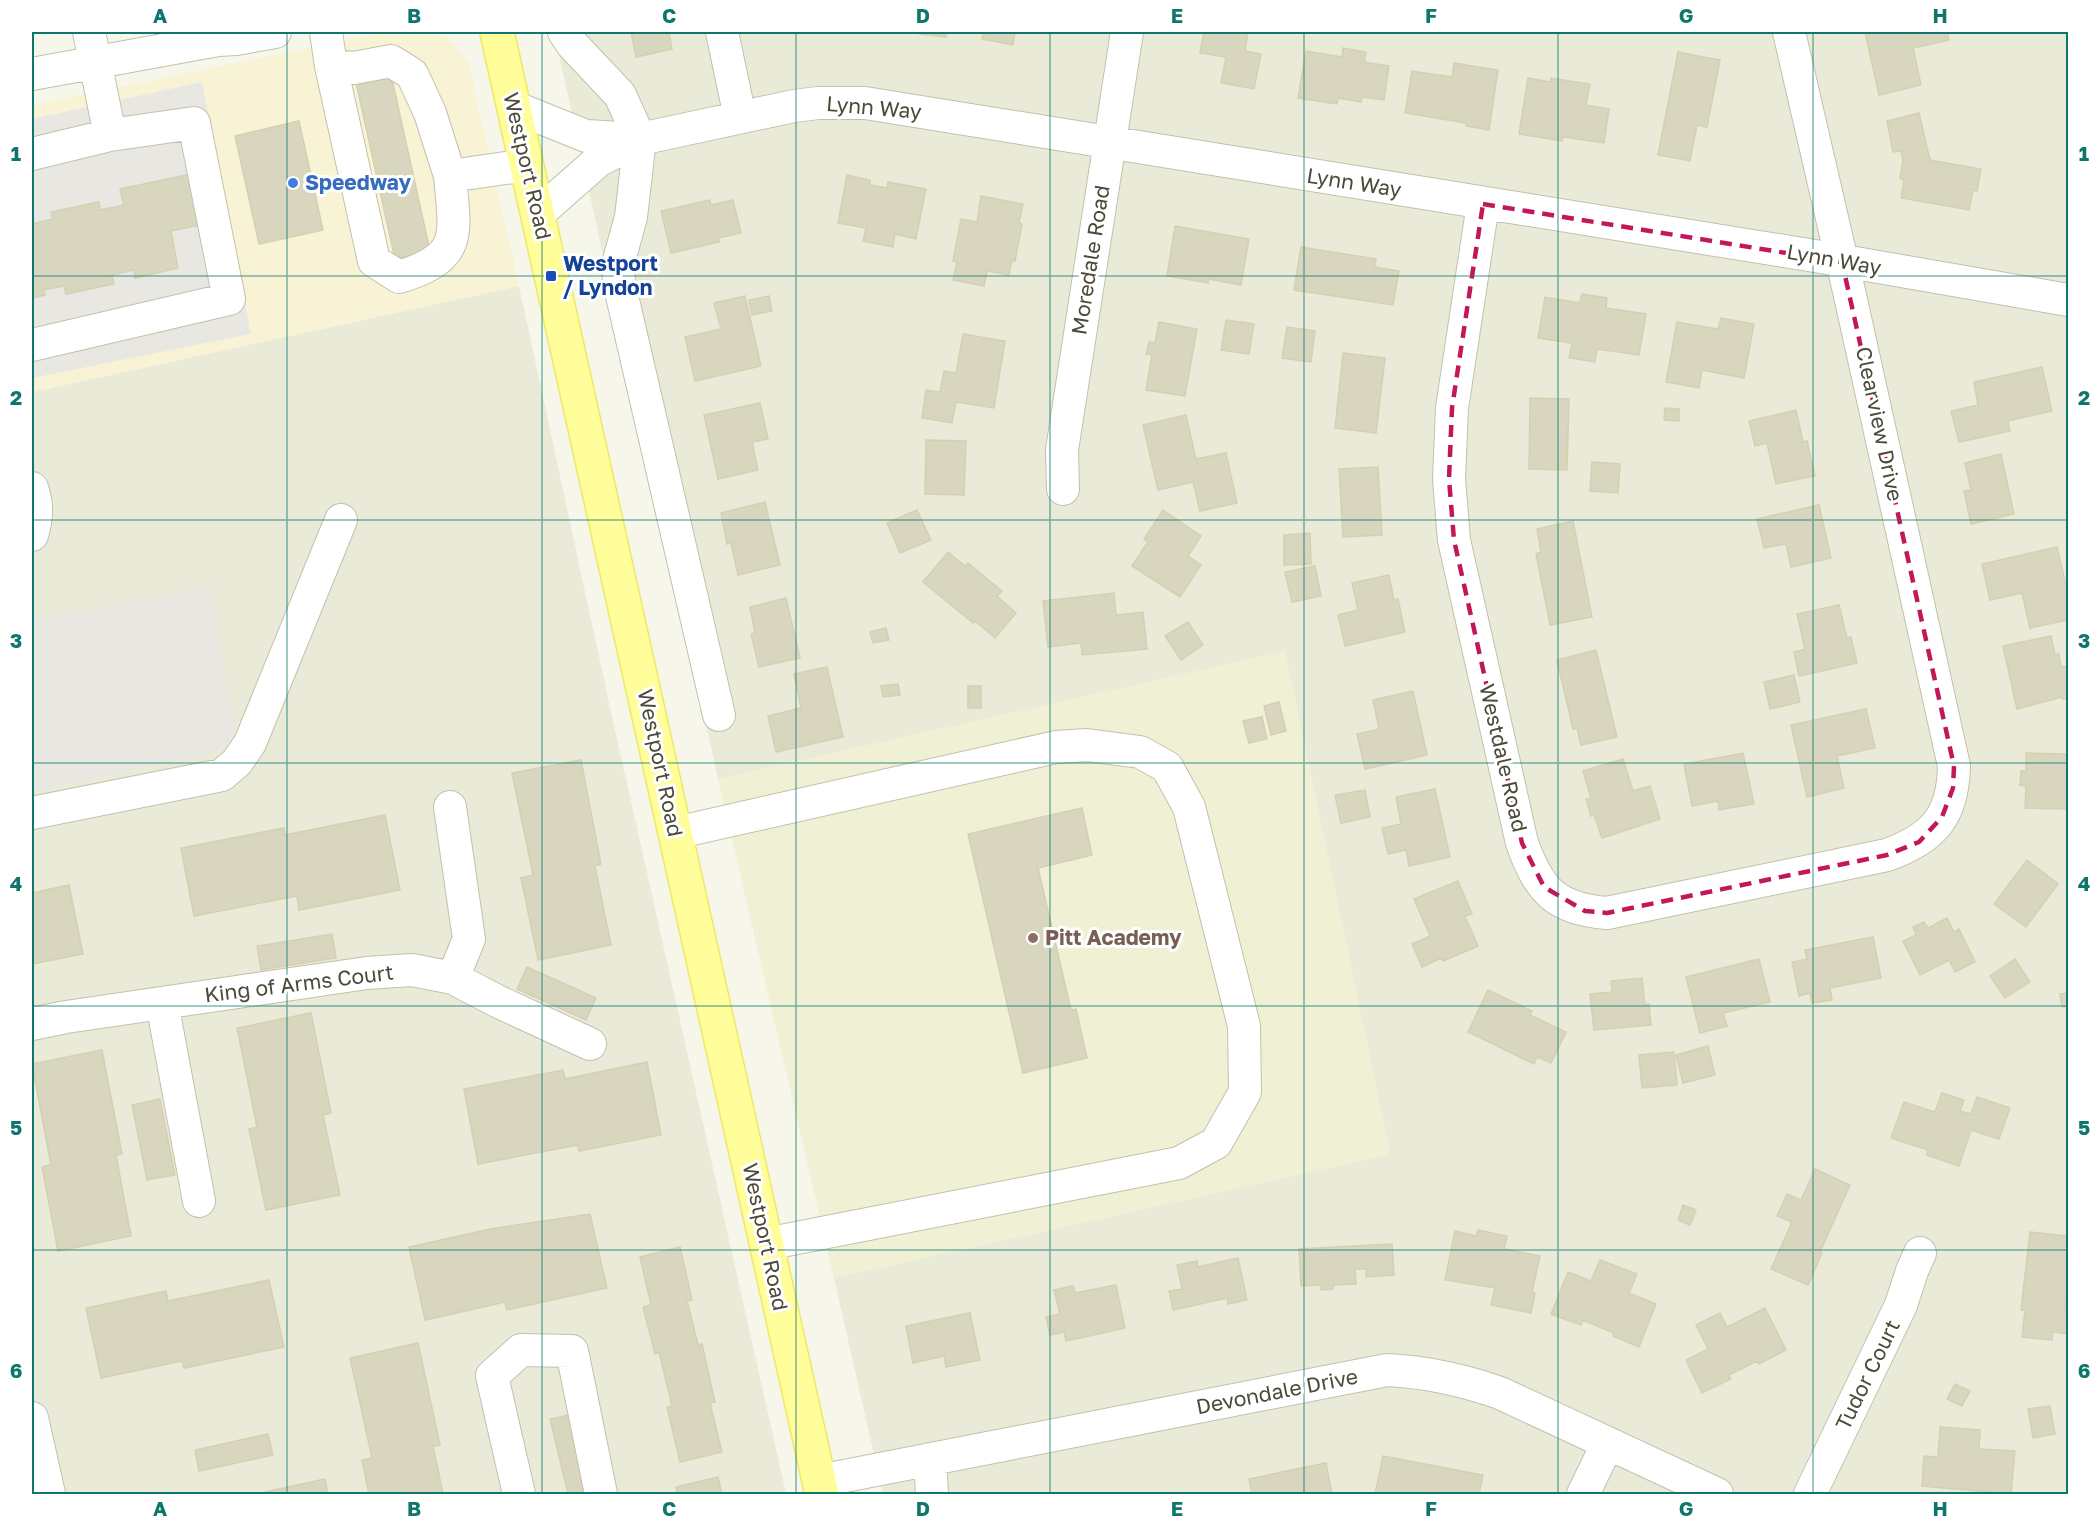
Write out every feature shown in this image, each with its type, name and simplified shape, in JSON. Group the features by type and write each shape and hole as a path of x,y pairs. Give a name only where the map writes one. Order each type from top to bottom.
{"main road":[{"name":"Westport Road","path":"492,33 528,165 820,1488"}],"street":[{"path":"32,74 92,46 236,39 275,32"},
{"path":"326,32 331,66 374,261 399,277 424,269 446,253 454,229 450,176 430,113 412,74 391,61 354,68 331,66"},
{"path":"564,32 572,44 620,95 640,139 631,217 618,264 620,283 719,715"},
{"path":"722,32 740,117"},
{"name":"Moredale Road","path":"1063,489 1062,450 1127,32"},
{"name":"Clearview Drive","path":"1789,32 1954,765 1953,788 1942,817"},
{"path":"92,46 111,135"},
{"name":"Lynn Way","path":"538,214 598,161 640,139 818,103 865,103 1815,256 2068,300"},
{"name":"Lynn Way","path":"514,107 586,136 640,139"},
{"path":"32,154 111,135 194,123 229,299 32,345"},
{"path":"450,176 528,165"},
{"name":"Westdale Road","path":"1483,204 1452,408 1449,467 1454,540 1522,843 1532,870 1544,888 1561,902 1585,911 1607,913 1887,855 1919,842 1942,817"},
{"path":"32,488 36,500 37,517 32,535"},
{"path":"32,813 222,775 237,762 250,743 341,520"},
{"path":"675,833 1056,747 1087,745 1140,752 1167,767 1189,807 1244,1026 1245,1092 1216,1143 1179,1163 766,1244"},
{"path":"450,807 469,939 453,978"},
{"name":"King of Arms Court","path":"32,1024 162,1002 367,973 412,970 453,978 590,1044"},
{"path":"162,1002 199,1201"},
{"name":"Tudor Court","path":"1810,1494 1901,1305 1920,1253"},
{"path":"519,1494 492,1376 521,1350 572,1351 601,1494"},
{"name":"Devondale Drive","path":"820,1488 930,1459 1387,1370 1417,1371 1467,1382 1500,1393 1717,1494"},
{"path":"32,1418 49,1494"},
{"path":"1583,1494 1608,1443"},
{"path":"930,1459 932,1494"}],"highlighted area":[{"path":"1483,204 1842,262 1954,766 1953,788 1942,817 1919,842 1887,855 1607,913 1585,911 1544,887 1522,843 1454,540 1449,479 1452,408"}],"shaded area":[{"path":"385,32 433,33 449,39 468,61 519,286 32,392 32,105"},
{"path":"554,32 2068,32 2068,1494 883,1494 834,1278 1390,1154 1285,652 718,779"},
{"path":"202,82 251,334 32,378 32,119"},
{"path":"519,286 611,712 786,1494 32,1494 32,392"},
{"path":"209,587 236,747 32,791 32,621"},
{"path":"1285,651 1390,1154 834,1278 718,779"}],"building":[{"path":"631,32 669,32 672,49 636,57"},
{"path":"904,32 947,32 946,37"},
{"path":"983,32 1015,32 1013,45 982,39"},
{"path":"1204,32 1248,32 1245,51 1261,54 1254,89 1221,83 1226,57 1200,53"},
{"path":"1865,32 1947,32 1949,40 1913,48 1921,85 1879,95"},
{"path":"1343,48 1366,52 1364,62 1389,66 1384,100 1362,97 1361,102 1338,98 1337,104 1298,98 1306,51 1342,57"},
{"path":"1678,52 1720,60 1707,127 1697,125 1690,161 1658,155"},
{"path":"1454,63 1498,70 1489,130 1466,126 1466,123 1405,113 1412,71 1452,77"},
{"path":"390,70 430,251 395,259 355,78"},
{"path":"1528,78 1551,82 1551,78 1590,84 1586,105 1609,109 1604,143 1563,137 1562,141 1519,134"},
{"path":"1919,113 1930,160 1981,169 1977,191 1973,190 1969,210 1901,198 1904,180 1900,178 1903,160 1901,151 1893,152 1887,121"},
{"path":"299,121 323,230 259,244 235,136"},
{"path":"196,173 206,224 171,231 178,268 135,278 134,270 112,275 114,284 66,294 64,286 43,290 45,295 32,298 32,224 53,219 51,212 99,202 100,210 124,205 120,189"},
{"path":"847,175 870,180 870,185 887,188 888,182 926,189 916,239 895,234 893,247 863,241 866,228 838,223"},
{"path":"981,196 1023,204 1015,261 1012,260 1009,275 987,271 984,286 953,280 957,262 953,261 961,219 977,222"},
{"path":"710,200 711,205 733,200 741,233 718,238 719,242 671,253 661,211"},
{"path":"1175,226 1249,239 1241,285 1209,279 1208,283 1167,276"},
{"path":"1301,247 1376,259 1375,267 1399,271 1393,305 1294,290"},
{"path":"1582,294 1607,298 1606,308 1646,314 1639,355 1597,349 1595,362 1569,358 1572,343 1538,338 1545,297 1580,303"},
{"path":"745,296 761,366 695,381 685,337 721,329 714,303"},
{"path":"769,296 772,311 752,315 749,300"},
{"path":"1721,318 1754,324 1744,378 1702,370 1699,388 1666,382 1677,322 1718,329"},
{"path":"1226,320 1254,324 1249,354 1221,350"},
{"path":"1159,322 1197,329 1185,396 1146,390 1152,355 1146,354 1149,342 1155,343"},
{"path":"1287,327 1315,331 1311,362 1282,358"},
{"path":"963,334 1005,341 994,408 956,402 952,423 922,418 926,390 940,392 944,371 956,373"},
{"path":"1343,353 1385,358 1376,433 1335,428"},
{"path":"2042,367 2052,411 2008,421 2010,431 1959,442 1951,411 1978,405 1974,382"},
{"path":"1530,398 1569,399 1567,470 1529,469"},
{"path":"760,403 768,439 752,442 758,470 718,479 704,415"},
{"path":"1665,408 1679,409 1679,421 1664,420"},
{"path":"1796,410 1803,442 1807,441 1815,476 1776,484 1767,443 1755,446 1749,421"},
{"path":"1186,415 1196,459 1226,453 1237,503 1200,511 1193,482 1158,490 1143,425"},
{"path":"926,440 966,441 964,495 925,494"},
{"path":"2001,454 2014,514 1971,524 1964,491 1971,490 1965,463"},
{"path":"1592,462 1620,464 1618,493 1590,491"},
{"path":"1378,467 1382,535 1343,537 1339,469"},
{"path":"765,502 780,565 738,575 731,543 727,544 721,513"},
{"path":"1819,505 1831,558 1791,567 1786,544 1764,548 1757,519"},
{"path":"917,510 931,540 900,553 887,523"},
{"path":"1163,510 1201,536 1188,556 1201,565 1180,597 1132,566 1148,542 1144,539"},
{"path":"1573,521 1592,617 1550,625 1536,554 1541,552 1537,529"},
{"path":"1310,533 1311,564 1284,565 1284,535"},
{"path":"2057,547 2066,585 2068,585 2068,620 2030,628 2022,593 1990,600 1982,564"},
{"path":"948,552 965,566 968,563 1002,591 997,596 1016,613 995,638 923,582"},
{"path":"1315,566 1321,596 1292,602 1285,572"},
{"path":"1389,575 1394,600 1398,599 1405,632 1345,646 1338,615 1358,610 1352,583"},
{"path":"1114,593 1116,615 1143,612 1147,649 1082,655 1081,643 1048,647 1043,601"},
{"path":"786,598 800,658 759,667 751,634 755,633 750,607"},
{"path":"1839,605 1847,638 1851,637 1857,663 1799,676 1794,652 1805,649 1797,614"},
{"path":"1188,622 1203,645 1181,660 1165,636"},
{"path":"886,628 889,640 873,643 870,632"},
{"path":"2051,636 2055,655 2059,654 2061,667 2068,666 2068,698 2062,699 2062,697 2017,709 2003,646"},
{"path":"1596,650 1617,737 1581,745 1577,728 1573,729 1557,660"},
{"path":"827,667 843,737 776,752 768,716 801,708 794,674"},
{"path":"1794,675 1800,702 1770,709 1764,682"},
{"path":"898,684 900,695 883,697 881,686"},
{"path":"968,686 981,686 981,708 968,708"},
{"path":"1413,691 1427,755 1365,769 1357,734 1379,729 1373,700"},
{"path":"1279,702 1286,731 1271,735 1264,706"},
{"path":"1866,709 1875,748 1837,756 1844,788 1807,797 1791,725"},
{"path":"1262,717 1267,739 1249,743 1243,721"},
{"path":"1743,753 1754,804 1719,810 1718,801 1692,806 1684,764"},
{"path":"2026,753 2067,754 2068,809 2025,808 2026,786 2020,785 2021,771 2026,771"},
{"path":"1623,759 1633,791 1650,786 1660,819 1602,838 1594,815 1591,816 1586,799 1591,798 1583,771"},
{"path":"581,760 601,864 595,866 611,945 538,960 521,878 533,875 512,773"},
{"path":"1435,789 1450,857 1409,866 1406,850 1388,854 1382,828 1401,824 1396,797"},
{"path":"1365,790 1370,817 1341,823 1335,795"},
{"path":"1082,808 1092,855 1038,868 1071,1010 1076,1009 1087,1058 1023,1073 968,834"},
{"path":"385,815 400,890 299,910 297,896 194,916 181,848 284,828 285,835"},
{"path":"2027,860 2058,884 2026,927 1994,904"},
{"path":"1458,881 1472,914 1465,916 1478,946 1422,967 1412,944 1430,936 1414,899"},
{"path":"69,885 83,954 32,964 32,893"},
{"path":"1947,918 1954,932 1959,929 1975,962 1955,972 1949,960 1920,975 1903,941 1916,935 1913,927 1924,922 1928,928"},
{"path":"332,934 336,958 261,970 257,946"},
{"path":"1873,937 1881,978 1830,988 1832,1000 1812,1003 1810,993 1799,996 1792,962 1807,959 1805,950"},
{"path":"1759,959 1770,1002 1723,1013 1727,1026 1700,1033 1686,977"},
{"path":"2015,959 2030,982 2005,998 1990,976"},
{"path":"527,967 596,998 586,1020 517,989"},
{"path":"1642,978 1645,1005 1649,1004 1651,1025 1594,1030 1590,994 1612,992 1611,981"},
{"path":"1488,990 1532,1011 1530,1015 1566,1032 1551,1063 1537,1057 1534,1064 1468,1032"},
{"path":"2068,993 2068,1006 2062,1007 2060,994"},
{"path":"311,1013 331,1113 323,1115 340,1195 266,1210 249,1129 257,1127 237,1028"},
{"path":"1708,1046 1715,1075 1683,1083 1676,1055"},
{"path":"102,1050 122,1154 116,1155 131,1236 58,1251 42,1167 51,1165 32,1064"},
{"path":"1674,1052 1677,1085 1642,1088 1639,1055"},
{"path":"647,1062 661,1135 579,1151 578,1145 478,1164 464,1089 563,1070 565,1079"},
{"path":"1942,1093 1964,1100 1960,1111 1971,1114 1977,1097 2010,1108 1999,1139 1971,1130 1959,1166 1927,1155 1928,1150 1891,1138 1904,1102 1935,1112"},
{"path":"160,1099 175,1175 147,1180 132,1105"},
{"path":"1815,1169 1850,1185 1808,1285 1771,1269 1792,1222 1777,1216 1787,1194 1801,1200"},
{"path":"1683,1205 1696,1210 1690,1225 1678,1220"},
{"path":"590,1214 607,1288 507,1310 505,1302 425,1320 409,1247 490,1229"},
{"path":"1478,1230 1507,1236 1504,1249 1540,1256 1532,1292 1535,1293 1531,1313 1491,1305 1495,1288 1445,1280 1455,1231 1476,1236"},
{"path":"2030,1232 2068,1236 2068,1280 2065,1309 2068,1309 2067,1334 2053,1332 2052,1340 2022,1337 2025,1310 2021,1310"},
{"path":"1392,1244 1394,1275 1366,1277 1366,1269 1355,1269 1356,1284 1333,1285 1333,1289 1321,1290 1321,1285 1301,1286 1299,1249"},
{"path":"680,1247 692,1300 687,1301 698,1345 702,1344 715,1402 710,1403 722,1452 680,1462 667,1407 672,1406 659,1352 655,1354 643,1307 651,1305 640,1257"},
{"path":"1238,1258 1247,1300 1228,1304 1227,1298 1173,1310 1169,1291 1182,1289 1177,1265 1197,1261 1198,1267"},
{"path":"1600,1260 1637,1274 1629,1293 1656,1304 1639,1347 1583,1320 1581,1325 1551,1314 1568,1272 1591,1281"},
{"path":"269,1280 284,1347 184,1368 182,1361 101,1378 86,1308 166,1291 168,1301"},
{"path":"1116,1285 1125,1328 1066,1341 1064,1332 1050,1335 1046,1317 1060,1314 1054,1290 1073,1286 1075,1293"},
{"path":"1765,1308 1786,1350 1759,1364 1757,1361 1729,1375 1731,1379 1702,1393 1686,1360 1708,1349 1696,1325 1720,1313 1727,1327"},
{"path":"970,1313 980,1360 946,1367 944,1356 913,1363 906,1326"},
{"path":"418,1343 440,1445 433,1446 443,1494 369,1494 362,1460 372,1458 350,1358"},
{"path":"1955,1384 1970,1391 1962,1406 1947,1399"},
{"path":"2050,1406 2055,1434 2033,1438 2028,1409"},
{"path":"574,1414 593,1494 568,1494 550,1419"},
{"path":"1940,1427 1980,1430 1979,1449 2015,1451 2011,1494 1922,1486 1924,1456 1938,1457"},
{"path":"268,1434 273,1455 199,1471 195,1450"},
{"path":"1383,1456 1483,1475 1479,1494 1375,1494"},
{"path":"1326,1463 1332,1494 1252,1494 1249,1479"},
{"path":"718,1477 722,1494 677,1494 676,1487"},
{"path":"325,1479 328,1494 256,1494"}],"place":[{"name":"Speedway","path":"293,183"},
{"name":"Westport / Lyndon","path":"551,276"},
{"name":"Pitt Academy","path":"1033,938"}]}
